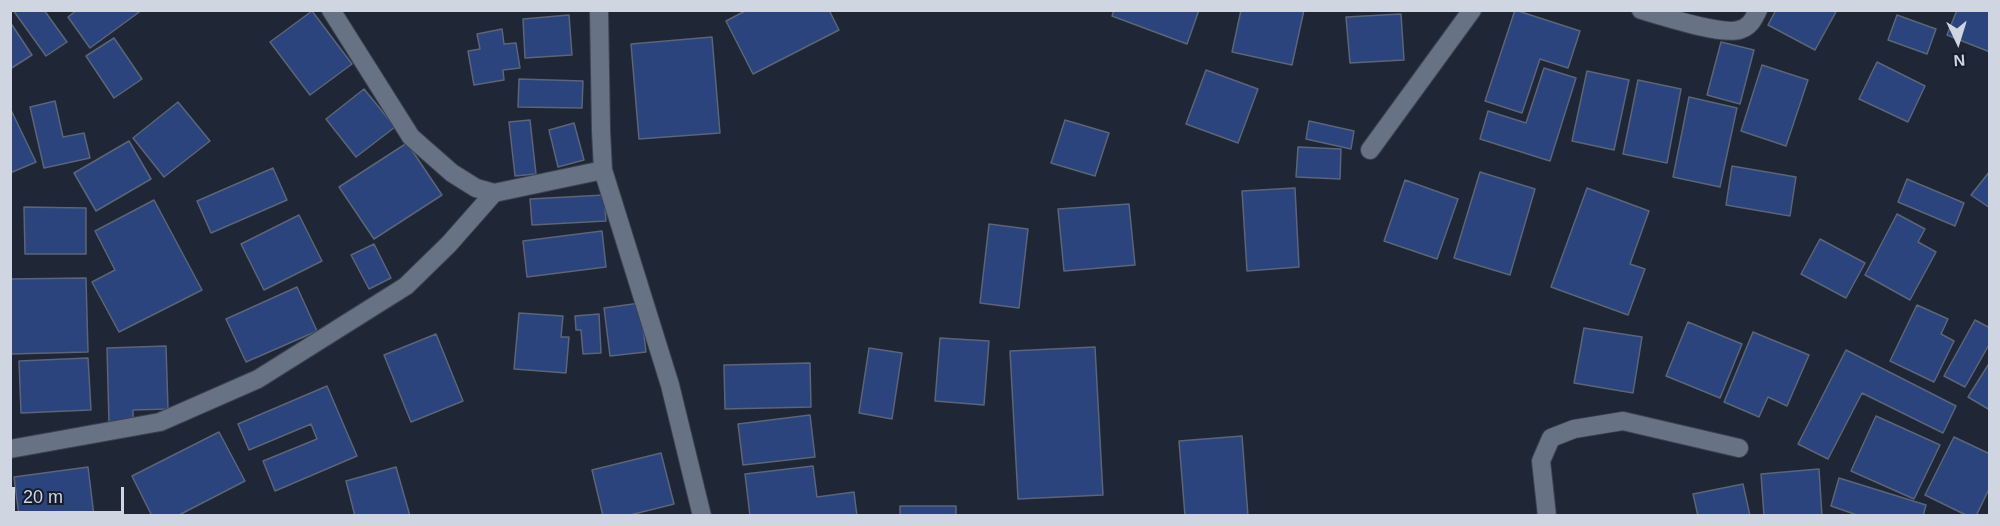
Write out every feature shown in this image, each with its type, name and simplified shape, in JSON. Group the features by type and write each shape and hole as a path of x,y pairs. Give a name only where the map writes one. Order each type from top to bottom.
{"street":[{"path":"331,10 411,137 452,173 476,188 494,193 603,170"},
{"path":"599,10 603,170 670,385 702,516"},
{"path":"1370,150 1472,10"},
{"path":"1641,10 1719,30 1737,31 1750,25 1758,10"},
{"path":"10,449 160,422 258,379 406,286 449,244 494,193"},
{"path":"1547,516 1541,461 1551,438 1574,429 1623,422 1739,448"}],"building":[{"path":"13,10 44,10 67,42 46,56"},
{"path":"77,10 142,10 90,48 68,17"},
{"path":"747,10 829,10 839,30 753,74 726,21"},
{"path":"1114,10 1199,10 1187,44 1112,16"},
{"path":"1241,10 1304,10 1292,65 1232,52"},
{"path":"1515,10 1580,31 1568,68 1540,59 1522,113 1485,101"},
{"path":"1776,10 1837,10 1815,50 1768,25"},
{"path":"1957,10 1990,10 1990,52 1947,35"},
{"path":"312,11 352,64 310,95 270,42"},
{"path":"1401,14 1404,60 1350,63 1346,17"},
{"path":"569,15 572,55 525,58 523,19"},
{"path":"1897,15 1936,29 1927,54 1888,40"},
{"path":"10,22 32,55 10,69"},
{"path":"502,29 504,44 516,43 520,68 503,70 504,80 474,85 468,51 480,49 477,34"},
{"path":"712,37 720,133 639,139 631,44"},
{"path":"114,38 142,79 114,98 86,56"},
{"path":"1721,42 1754,50 1740,104 1707,95"},
{"path":"1877,62 1925,86 1908,122 1859,99"},
{"path":"1762,65 1808,80 1786,146 1741,131"},
{"path":"1544,68 1576,78 1550,161 1480,139 1488,111 1526,123"},
{"path":"1206,70 1258,89 1238,143 1186,124"},
{"path":"1587,71 1629,80 1614,150 1572,141"},
{"path":"519,79 583,81 582,108 518,107"},
{"path":"1638,80 1681,89 1667,163 1623,154"},
{"path":"364,89 395,127 356,157 326,119"},
{"path":"1689,97 1737,108 1720,187 1673,177"},
{"path":"55,101 63,137 84,133 90,158 44,168 30,107"},
{"path":"178,102 210,141 164,177 133,138"},
{"path":"10,108 36,162 10,173"},
{"path":"530,120 536,174 515,176 509,122"},
{"path":"1065,120 1109,133 1095,176 1051,163"},
{"path":"1309,121 1354,131 1351,149 1306,139"},
{"path":"574,123 584,160 558,167 549,130"},
{"path":"129,141 151,179 96,211 74,173"},
{"path":"407,143 442,195 374,239 339,187"},
{"path":"1298,147 1341,149 1340,179 1296,177"},
{"path":"1732,166 1796,177 1790,216 1726,205"},
{"path":"273,168 287,200 211,233 197,201"},
{"path":"1990,171 1990,208 1971,195"},
{"path":"1480,172 1535,189 1510,275 1454,258"},
{"path":"1907,179 1964,203 1955,226 1898,202"},
{"path":"1405,180 1458,199 1437,259 1384,241"},
{"path":"1295,188 1299,267 1247,271 1242,191"},
{"path":"1587,188 1649,211 1630,264 1645,269 1628,315 1551,287"},
{"path":"604,195 606,221 532,225 530,199"},
{"path":"154,200 202,290 119,332 92,282 115,270 95,231"},
{"path":"1129,204 1135,265 1064,271 1058,209"},
{"path":"24,207 86,208 86,254 25,254"},
{"path":"1897,214 1925,229 1918,242 1936,252 1910,300 1865,275"},
{"path":"299,215 322,261 264,290 241,244"},
{"path":"989,224 1028,229 1019,308 980,303"},
{"path":"602,231 606,267 527,277 523,241"},
{"path":"1820,239 1865,263 1846,298 1801,274"},
{"path":"374,244 391,278 369,289 351,255"},
{"path":"86,278 88,352 10,354 10,279"},
{"path":"297,287 317,331 246,362 226,319"},
{"path":"640,303 646,352 610,356 604,308"},
{"path":"1917,305 1948,319 1941,334 1954,341 1934,382 1890,361"},
{"path":"519,313 563,316 561,337 569,337 566,373 514,369"},
{"path":"599,314 601,353 583,354 581,330 576,330 575,316"},
{"path":"1975,320 1990,328 1990,343 1965,387 1944,376"},
{"path":"1688,322 1742,344 1720,398 1666,376"},
{"path":"1584,328 1642,337 1633,393 1574,383"},
{"path":"1753,332 1809,355 1787,406 1768,397 1759,417 1724,402"},
{"path":"436,334 463,401 411,422 384,355"},
{"path":"940,338 989,341 984,405 935,401"},
{"path":"166,346 168,409 133,410 133,423 109,424 107,348"},
{"path":"1095,347 1103,495 1018,499 1010,351"},
{"path":"869,348 902,353 892,419 859,413"},
{"path":"1846,350 1956,406 1943,433 1862,393 1828,459 1798,444"},
{"path":"88,358 91,410 21,413 19,361"},
{"path":"1990,362 1990,410 1968,397"},
{"path":"810,363 811,407 725,409 724,365"},
{"path":"327,386 357,456 275,491 263,461 317,439 311,424 249,450 238,424"},
{"path":"810,415 815,457 743,465 738,424"},
{"path":"1876,416 1940,445 1914,499 1851,471"},
{"path":"219,432 245,481 177,516 152,516 132,476"},
{"path":"1242,436 1248,516 1185,516 1179,441"},
{"path":"1954,437 1990,454 1990,487 1976,516 1968,516 1925,495"},
{"path":"661,453 674,504 626,516 603,516 592,470"},
{"path":"813,466 817,497 854,492 857,516 750,516 745,474"},
{"path":"88,467 94,516 19,516 14,477"},
{"path":"396,467 410,516 355,516 346,481"},
{"path":"1819,469 1822,516 1764,516 1761,474"},
{"path":"1839,478 1926,505 1923,516 1860,516 1831,506"},
{"path":"1743,484 1750,516 1698,516 1693,494"},
{"path":"900,506 956,506 956,516 900,516"}]}
